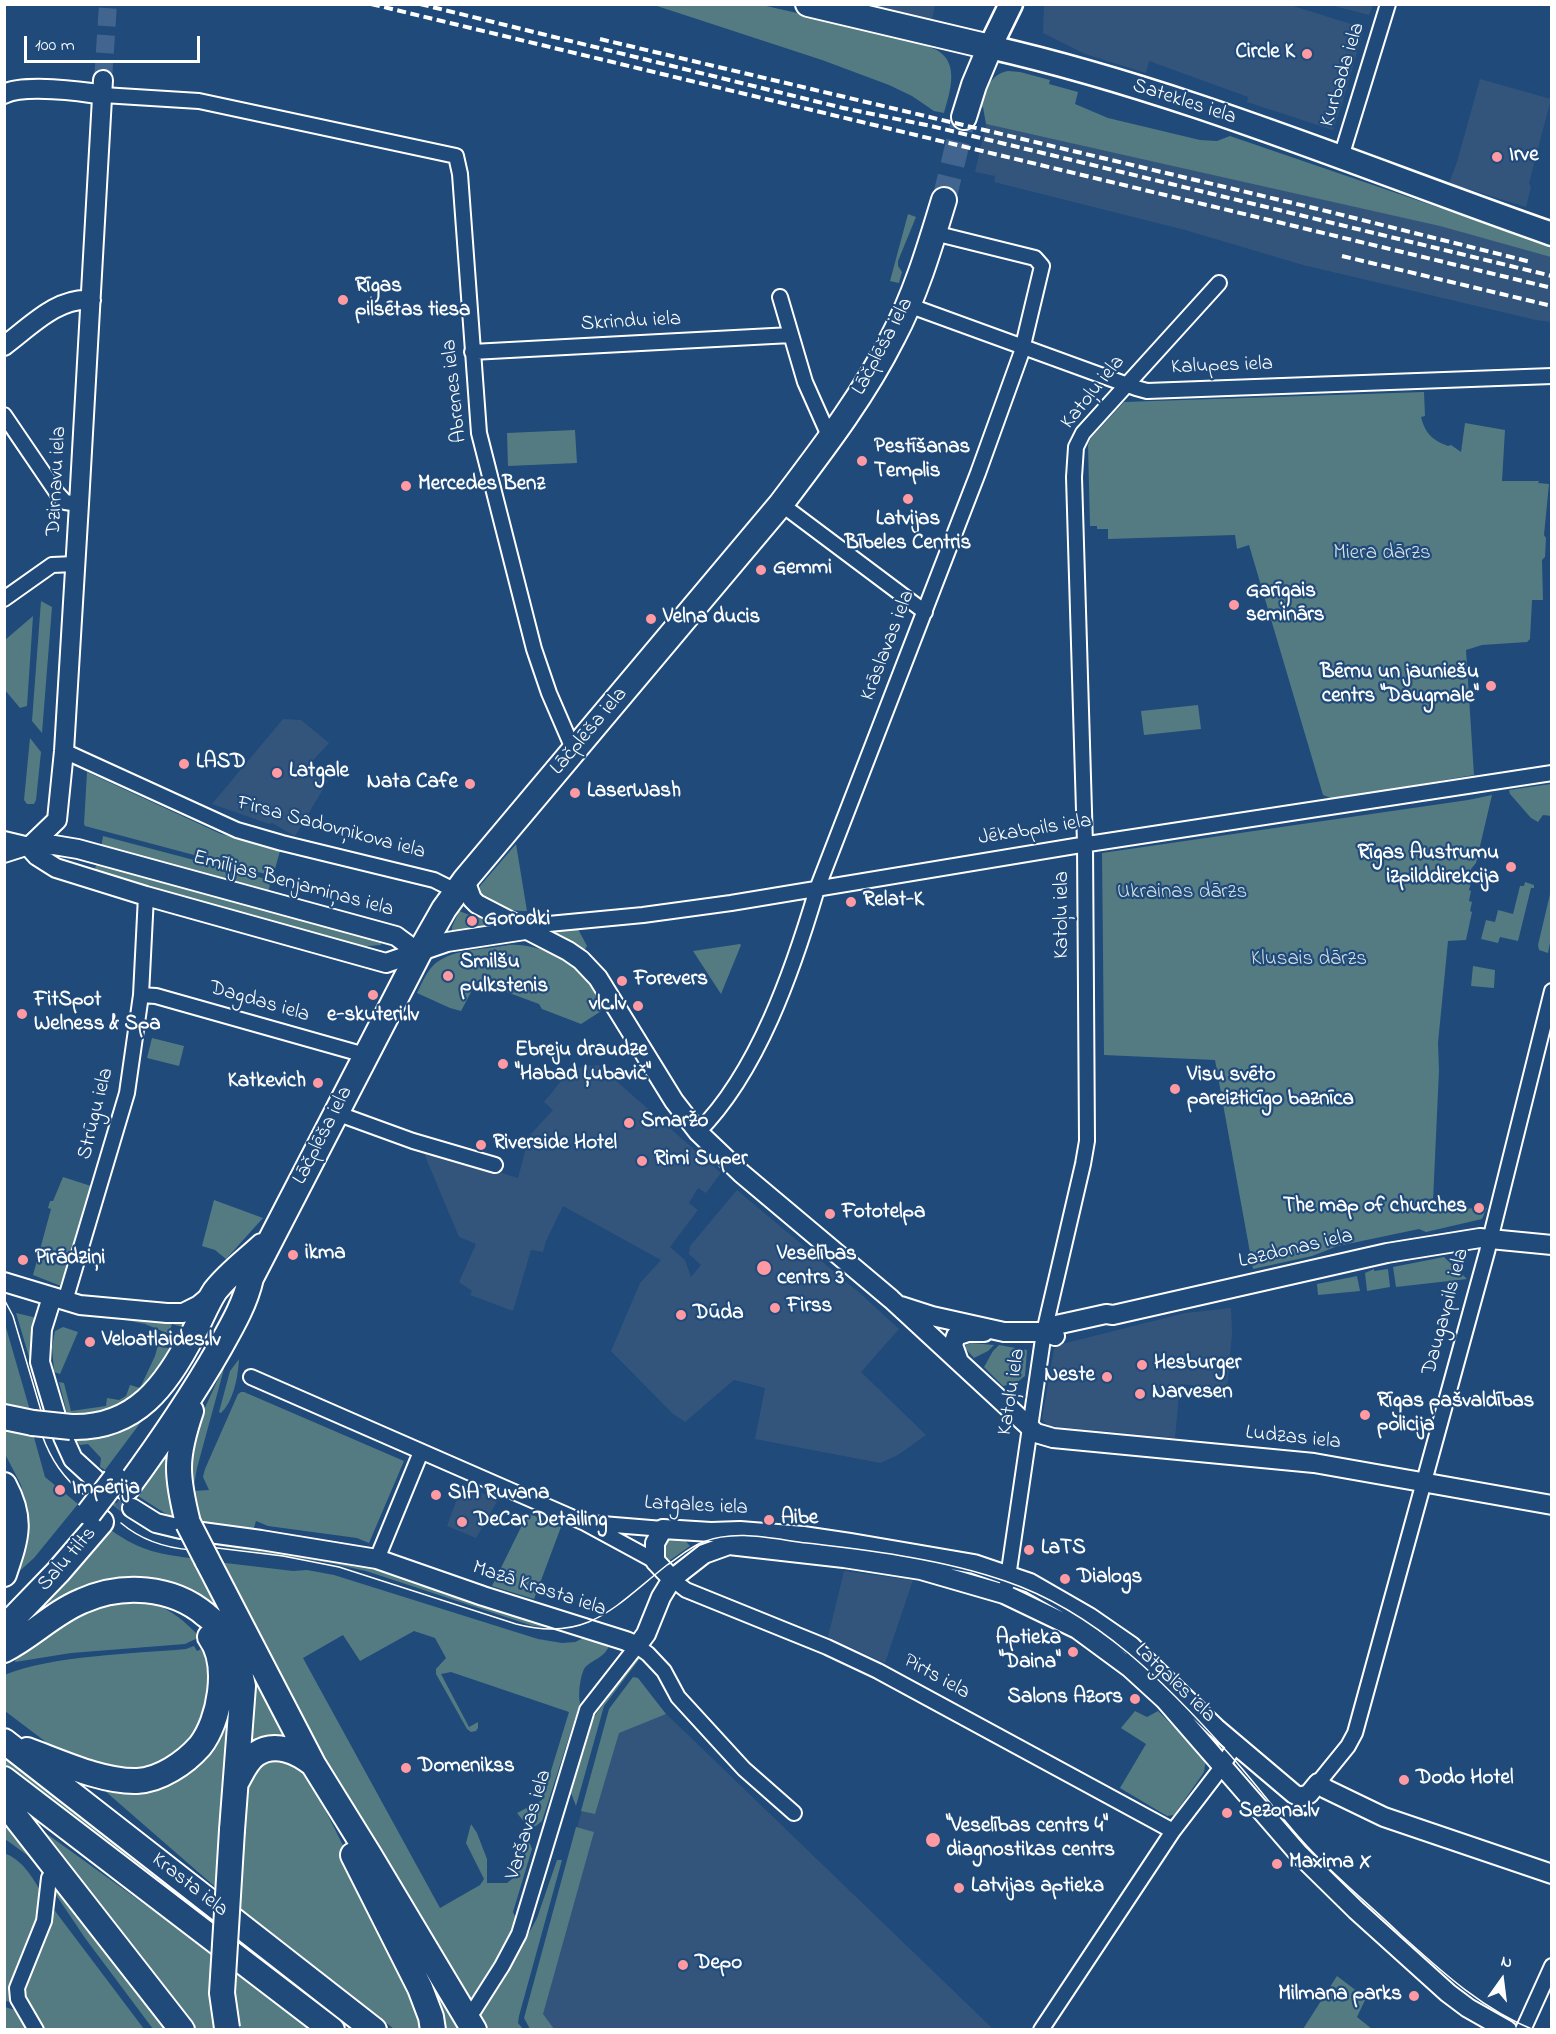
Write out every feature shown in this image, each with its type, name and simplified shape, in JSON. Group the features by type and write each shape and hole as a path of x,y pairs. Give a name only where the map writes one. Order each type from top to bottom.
{"highway":[{"name":"Satekles iela","path":"808,4 990,47"},
{"path":"964,117 990,47"},
{"name":"Lāčplēša iela","path":"117,1488 196,1364 232,1301 251,1278 419,953 460,885 781,504 830,438 879,364 908,305 944,200"},
{"path":"160,1420 181,1359 189,1323 215,1292 273,1237"},
{"name":"Lāčplēša iela","path":"117,1488 203,1377 246,1300 251,1278"},
{"path":"4,1417 64,1427 103,1425 134,1411 156,1393 181,1359"},
{"path":"203,1377 181,1441 179,1455 179,1486 190,1528 315,1766 468,2021"},
{"path":"4,1467 11,1480 14,1492 9,1494 16,1515 15,1539 4,1574"},
{"name":"Salu tilts","path":"4,1628 58,1572 117,1488"},
{"name":"Salu tilts","path":"4,1605 95,1517"},
{"path":"4,1650 23,1641 62,1611 82,1601 104,1593 142,1589 185,1600 214,1621 227,1637 243,1686 222,1993 227,2029"},
{"path":"7,1742 103,1778 122,1781 140,1781 164,1774 186,1760 200,1745 210,1728 218,1702 221,1681 220,1660 213,1641 202,1627 165,1594"},
{"name":"Krasta iela","path":"7,1742 374,2030"},
{"path":"235,1784 255,1754 265,1750 288,1749 300,1754 315,1766 341,1830 425,1999 433,2030"},
{"name":"Krasta iela","path":"4,1779 332,2030"},
{"path":"4,1802 182,2030"}],"main road":[{"path":"990,47 1011,4"},
{"name":"Satekles iela","path":"990,47 1065,66 1207,109 1551,234"}],"street":[{"name":"Kurbada iela","path":"1341,157 1388,4"},
{"path":"4,94 28,89 103,88"},
{"name":"Dzirnavu iela","path":"4,855 29,847 57,820 64,751 103,88"},
{"name":"Abrenes iela","path":"103,88 199,101 456,156 460,174 479,433 534,649 549,693 574,751"},
{"name":"Krāslavas iela","path":"698,1132 729,1097 760,1041 805,930 817,889 925,612 1024,347 1042,266 1040,262 1035,258 934,233"},
{"name":"Katoļu iela","path":"1005,1594 1044,1332 1087,1140 1085,844 1074,477 1076,447 1083,433 1219,283"},
{"path":"780,297 806,382 830,438"},
{"path":"4,346 62,304 75,300 91,300"},
{"name":"Kalupes iela","path":"908,305 1147,391 1551,376"},
{"name":"Skrindu iela","path":"472,352 791,335"},
{"path":"4,415 57,493 66,502 79,504"},
{"path":"781,504 925,612"},
{"path":"4,599 52,565 75,564"},
{"name":"Firsa Sadovņikova iela","path":"64,751 237,830 285,844 460,885"},
{"name":"Jēkabpils iela","path":"525,930 538,925 643,915 817,889 1085,844 1551,772"},
{"name":"Emīlijas Benjamiņas iela","path":"4,841 29,847 54,844 78,849 396,936 419,953"},
{"name":"Emīlijas Benjamiņas iela","path":"29,847 37,856 56,868 146,896 386,963 419,953"},
{"path":"460,885 477,904 513,921 525,930 581,960 598,978 674,1101 698,1132 741,1173 899,1306 1029,1427"},
{"name":"Strūgu iela","path":"58,1299 127,1093 141,995 146,896"},
{"path":"419,953 447,942 525,930"},
{"name":"Daugavpils iela","path":"1300,1797 1309,1794 1348,1746 1355,1733 1491,1238 1551,991"},
{"name":"Dagdas iela","path":"141,995 156,996 365,1055"},
{"path":"336,1113 413,1141 495,1165"},
{"name":"Lazdonas iela","path":"1044,1332 1056,1325 1106,1314 1113,1315 1387,1253 1480,1238 1551,1245"},
{"path":"4,1282 58,1299 105,1308 167,1313 189,1323"},
{"name":"Mazā Krasta iela","path":"58,1299 42,1329 39,1348 40,1362 73,1459 80,1468 117,1488 156,1522 377,1559 637,1646 664,1671 678,1697 744,1769 794,1813"},
{"path":"899,1306 1004,1332"},
{"path":"958,1359 953,1345 956,1336 968,1332 1044,1332"},
{"name":"Latgales iela","path":"251,1377 585,1522 655,1561 672,1579 704,1554 729,1545 844,1558 930,1572 1005,1594 1077,1629 1130,1668 1165,1700 1298,1854 1356,1910 1448,1993 1468,2008 1507,2030"},
{"name":"Ludzas iela","path":"1029,1427 1042,1436 1053,1438 1296,1461 1424,1481 1551,1505"},
{"path":"377,1559 421,1452"},
{"name":"Latgales iela","path":"585,1522 663,1529 740,1531 803,1536 952,1559 1008,1574 1030,1583 1089,1617 1131,1646 1216,1728 1236,1743 1279,1783 1300,1797"},
{"path":"655,1561 655,1543 663,1529"},
{"path":"637,1646 646,1634 661,1597 672,1579"},
{"name":"Pirts iela","path":"672,1579 686,1590 827,1647 879,1671 1173,1831"},
{"name":"Varšavas iela","path":"468,2021 519,1934 587,1710 637,1646"},
{"path":"1041,2030 1173,1831 1222,1767 1236,1743"},
{"path":"1318,1783 1384,1817 1551,1874"},
{"path":"36,2030 18,2000 17,1988 44,1921 49,1878 55,1868"},
{"path":"1523,2030 1551,1966"}],"shaded area":[{"path":"935,4 932,20 866,5"},
{"path":"1044,4 1290,5 1364,28 1333,130 1247,102 1248,97 1149,61 1146,73 1085,54 1043,33"},
{"path":"1330,5 1373,5 1369,15"},
{"path":"1480,79 1551,99 1529,183 1531,187 1526,207 1449,183"},
{"path":"986,124 1431,223 1551,256 1551,322 1303,265 1185,230 994,182 995,176 975,172"},
{"name":"Latgale","path":"283,719 301,720 329,743 306,768 328,781 295,836 272,823 269,824 212,804"},
{"path":"598,1065 721,1173 706,1193 698,1188 689,1203 698,1210 670,1247 685,1260 691,1277 701,1265 689,1254 690,1246 737,1190 899,1329 861,1372 926,1435 898,1455 880,1463 755,1439 765,1388 734,1380 685,1422 672,1413 611,1351 640,1283 661,1260 563,1206 543,1252 531,1250 513,1311 470,1295 472,1291 459,1282 476,1244 459,1237 423,1151 424,1148 518,1178 529,1136 553,1110 544,1102 571,1069"},
{"path":"1231,1308 1232,1334 1227,1389 1180,1384 1175,1438 1049,1426 1042,1419 1054,1349 1058,1345 1185,1313"},
{"path":"468,1487 498,1500 476,1538 447,1526 458,1496 463,1498"},
{"path":"844,1571 913,1580 885,1663 828,1637"},
{"path":"658,1706 991,2027 991,2030 534,2030 525,2016 610,1709"}],"green space":[{"path":"654,5 762,5 920,41 941,53 950,66 951,82 944,113 934,111 912,96 889,85 822,60"},
{"path":"1008,71 1050,80 1049,84 1078,92 1075,104 1108,118 1200,140 1217,141 1230,136 1551,246 1551,257 1440,226 986,124 983,107 980,106 984,94 997,75"},
{"path":"908,214 916,217 898,261 902,272 899,283 890,281"},
{"name":"Miera dārzs","path":"1424,392 1425,416 1421,417 1427,432 1433,438 1461,452 1465,423 1505,430 1502,481 1539,481 1538,483 1549,484 1544,535 1546,538 1545,557 1542,560 1543,600 1532,600 1530,639 1527,642 1482,645 1466,650 1474,775 1333,799 1323,795 1249,545 1237,549 1235,535 1108,539 1108,529 1097,529 1097,526 1090,526 1088,445 1091,438 1124,402"},
{"path":"575,430 577,463 508,466 507,433"},
{"path":"41,601 52,607 42,733 32,721"},
{"path":"33,616 27,706 20,708 5,690 5,640"},
{"path":"1198,705 1201,729 1144,735 1141,711"},
{"path":"30,738 41,752 34,804 27,804 24,800"},
{"path":"87,772 221,834 280,851 273,876 85,826"},
{"path":"1551,784 1551,816 1543,815 1538,822 1531,818 1509,790"},
{"name":"Klusais dārzs","path":"1492,795 1476,863 1471,869 1469,878 1472,880 1469,901 1472,902 1470,911 1472,912 1466,940 1448,941 1438,1043 1439,1070 1433,1201 1450,1202 1450,1209 1487,1208 1482,1219 1426,1232 1419,1229 1338,1246 1312,1256 1253,1269 1215,1060 1104,1055 1102,853"},
{"path":"103,836 266,879 270,884 268,895 101,849"},
{"path":"516,844 527,911 498,906 485,898 480,886"},
{"path":"97,861 375,939 381,942 381,945 356,947 94,873"},
{"path":"1525,882 1534,885 1534,888 1531,888 1518,941 1500,937 1498,943 1481,939 1486,920 1495,922 1498,910 1513,914 1520,886 1524,886"},
{"path":"1551,890 1551,937 1548,953 1539,950 1538,945"},
{"path":"459,911 475,917 477,913 501,926 452,933 452,927"},
{"path":"578,929 587,946 584,951 548,932"},
{"path":"509,945 536,948 571,965 589,984 603,1010 581,1024 542,1009 539,1004 477,981 461,1011 417,993 425,977 438,961 456,953"},
{"path":"741,945 721,994 693,951"},
{"path":"1473,966 1495,970 1494,988 1471,986"},
{"path":"152,1038 184,1046 179,1066 147,1058"},
{"path":"63,1177 91,1186 61,1286 33,1275 51,1209 48,1208 50,1201 53,1201"},
{"path":"214,1200 263,1218 226,1259 215,1250 202,1246"},
{"path":"1444,1257 1467,1279 1396,1287 1393,1267"},
{"path":"1374,1269 1374,1271 1388,1269 1390,1287 1367,1291 1365,1273"},
{"path":"1357,1276 1360,1291 1318,1295 1317,1284"},
{"path":"16,1313 37,1318 31,1354 76,1471 129,1514 378,1567 406,1579 559,1629 533,1626 366,1571 330,1563 174,1539 143,1528 78,1479 57,1451"},
{"path":"101,1315 178,1321 185,1323 187,1328 178,1343 182,1327 172,1324 169,1334 145,1324"},
{"path":"5,1324 31,1414 5,1406"},
{"path":"63,1327 78,1332 60,1374 54,1372 52,1347 55,1331"},
{"path":"971,1343 994,1345 974,1358 965,1348"},
{"path":"158,1345 174,1350 155,1381 113,1412 68,1417 59,1382 64,1383 71,1411 106,1406 107,1398 119,1400 126,1396 130,1385 140,1388"},
{"path":"999,1345 1027,1350 1025,1376 1016,1383 1003,1386 984,1367"},
{"path":"239,1359 232,1395 221,1413 219,1412 230,1371"},
{"path":"223,1368 193,1491 209,1490 203,1477 205,1469 238,1394 244,1392 404,1461 369,1543 357,1538 268,1526 256,1521 253,1531 198,1524 188,1472 194,1432"},
{"path":"162,1394 105,1470 100,1467 101,1458 88,1444 80,1445 74,1438"},
{"path":"4,1425 32,1430 45,1477 78,1504 34,1558 13,1577 27,1537 27,1511 21,1485 5,1454"},
{"path":"167,1453 170,1453 177,1521 138,1496"},
{"path":"528,1513 561,1527 534,1599 492,1586"},
{"path":"111,1530 142,1548 196,1559 290,1740 249,1750 250,1689 173,1585 32,1620"},
{"path":"673,1536 682,1537 690,1546 669,1561 662,1554 662,1545"},
{"path":"217,1562 293,1571 307,1570 334,1575 538,1639 562,1643 575,1642 588,1636 605,1641 609,1646 604,1654 584,1669 580,1681 580,1703 542,1821 536,1826 525,1822 517,1813 542,1800 569,1712 451,1672 441,1674 469,1727 478,1722 476,1731 471,1732 467,1729 436,1674 436,1669 446,1658 435,1638 414,1631 360,1661 343,1635 303,1658 440,1908 480,1885 484,1879 466,1843 471,1824 487,1859 487,1883 507,1883 512,1879 522,1844 525,1841 530,1844 532,1849 513,1912 516,1919 507,1944 470,2001 460,1994 270,1663"},
{"path":"145,1601 175,1615 200,1637 185,1644 71,1653 15,1662 17,1653 97,1603"},
{"path":"220,1636 243,1787 264,1761 288,1759 307,1774 416,1990 361,1851 464,2029 394,2029 236,1905 97,1784 194,1764"},
{"path":"194,1646 197,1651 206,1647 214,1698 186,1751 131,1775 76,1761 5,1711 4,1675 24,1668 69,1659 186,1649"},
{"path":"638,1655 641,1657 604,1706 576,1806 571,1793 594,1717"},
{"path":"633,1677 638,1678 666,1714 619,1733 595,1814 581,1811 609,1709"},
{"path":"1135,1711 1147,1717 1158,1711 1206,1759 1204,1772 1174,1815 1167,1816 1120,1788 1146,1744 1121,1728"},
{"path":"4,1753 361,2029 350,2029 5,1765"},
{"path":"4,1812 39,1856 44,1875 27,1855 5,1839"},
{"path":"29,1821 172,1924 214,1950 318,2029 191,2029"},
{"path":"576,1827 594,1832 543,2014 554,2029 530,2029 524,2018"},
{"path":"4,1853 22,1865 42,1893 38,1921 14,2002 5,2001"},
{"path":"557,1860 562,1860 519,2016 518,2023 523,2029 480,2029 478,2022 480,2013 519,1952 537,1918"},
{"path":"54,1881 173,2029 153,2029 85,1938 52,1889"},
{"path":"52,1907 144,2029 46,2029 33,2014 23,1995 23,1987 33,1951"},
{"path":"1337,1976 1366,1998 1357,2017 1372,2029 1303,2029"},
{"path":"5,2007 18,2011 29,2030 5,2030"}],"tunnel":[{"path":"103,80 108,4"},
{"path":"944,200 964,117"},
{"path":"99,1482 132,1508"}],"tram line":[{"path":"4,1299 13,1316 42,1414"},
{"path":"42,1435 58,1468 83,1494"},
{"path":"121,1523 154,1542 192,1550"},
{"path":"209,1547 283,1556 339,1567 516,1624 541,1629 563,1629 599,1617 689,1549 703,1542 728,1536 768,1537 907,1557 957,1567 1005,1581 1070,1611 1129,1654 1207,1729 1296,1834 1340,1879 1463,1988 1497,2011 1534,2030"}],"railway":[{"path":"371,4 1552,288"},
{"path":"420,4 843,108 931,126 1552,276"},
{"path":"600,39 1318,209 1531,262"},
{"path":"1342,256 1552,306"}],"place":[{"name":"Circle K","path":"1307,54"},
{"name":"Irve","path":"1497,157"},
{"name":"Rīgas pilsētas tiesa","path":"343,300"},
{"name":"Pestīšanas Templis","path":"862,461"},
{"name":"Mercedes Benz","path":"406,486"},
{"name":"Latvijas Bībeles Centris","path":"908,499"},
{"name":"Gemmi","path":"761,570"},
{"name":"Garīgais seminārs","path":"1234,605"},
{"name":"Velna ducis","path":"651,619"},
{"name":"Bērnu un jauniešu centrs \"Daugmale\"","path":"1491,686"},
{"name":"LASD","path":"184,764"},
{"name":"Latgale","path":"277,773"},
{"name":"Nata Cafe","path":"470,784"},
{"name":"LaserWash","path":"575,793"},
{"name":"Rīgas Austrumu izpilddirekcija","path":"1511,867"},
{"name":"Relat-K","path":"851,902"},
{"name":"Gorodki","path":"472,921"},
{"name":"Smilšu pulkstenis","path":"448,976"},
{"name":"Forevers","path":"622,981"},
{"name":"e-skuteri.lv","path":"373,995"},
{"name":"vlc.lv","path":"638,1006"},
{"name":"FitSpot Welness & Spa","path":"22,1014"},
{"name":"Ebreju draudze \"Habad Ļubavič\"","path":"503,1064"},
{"name":"Katkevich","path":"318,1083"},
{"name":"Visu svēto pareizticīgo baznīca","path":"1175,1089"},
{"name":"Smaržo","path":"629,1123"},
{"name":"Riverside Hotel","path":"481,1145"},
{"name":"Rimi Super","path":"642,1161"},
{"name":"The map of churches","path":"1479,1208"},
{"name":"Fototelpa","path":"830,1214"},
{"name":"ikma","path":"293,1255"},
{"name":"Pīrādziņi","path":"23,1260"},
{"name":"Veselības centrs 3","path":"764,1268"},
{"name":"Firss","path":"775,1308"},
{"name":"Dūda","path":"681,1315"},
{"name":"Veloatlaides.lv","path":"90,1342"},
{"name":"Hesburger","path":"1142,1365"},
{"name":"Neste","path":"1107,1377"},
{"name":"Narvesen","path":"1140,1394"},
{"name":"Rīgas pašvaldības policija","path":"1365,1415"},
{"name":"Impērija","path":"60,1490"},
{"name":"SIA Ruvana","path":"436,1495"},
{"name":"Aibe","path":"769,1520"},
{"name":"DeCar Detailing","path":"462,1522"},
{"name":"LaTS","path":"1029,1550"},
{"name":"Dialogs","path":"1065,1579"},
{"name":"Aptieka \"Daina\"","path":"1073,1652"},
{"name":"Salons Azors","path":"1135,1699"},
{"name":"Domenikss","path":"406,1768"},
{"name":"Dodo Hotel","path":"1404,1780"},
{"name":"Sezona.lv","path":"1227,1813"},
{"name":"\"Veselības centrs 4\" diagnostikas centrs","path":"933,1840"},
{"name":"Maxima X","path":"1277,1864"},
{"name":"Latvijas aptieka","path":"959,1888"},
{"name":"Depo","path":"683,1965"},
{"name":"Milmana parks","path":"1414,1996"}],"park label":[{"name":"Ukrainas dārzs","path":"1182,894"}]}
